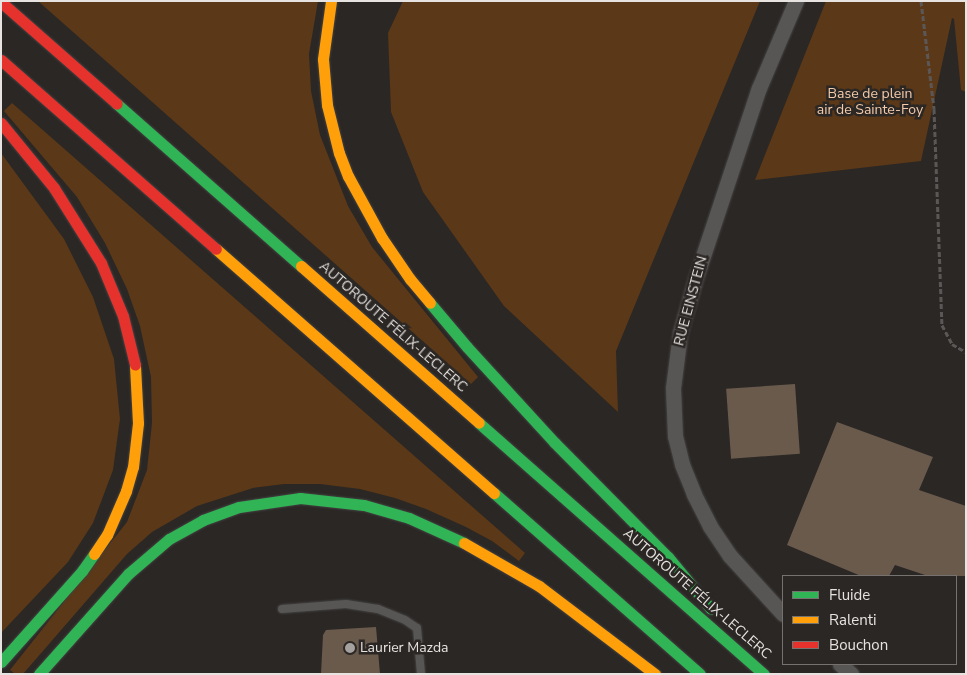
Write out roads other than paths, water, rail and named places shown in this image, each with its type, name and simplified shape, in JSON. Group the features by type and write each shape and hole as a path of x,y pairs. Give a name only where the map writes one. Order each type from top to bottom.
{"highway":[{"path":"331,1 323,59 327,105 339,153 348,176 382,238 410,279 467,347 555,443 668,557 765,674"},
{"name":"AUTOROUTE FÉLIX-LECLERC","path":"1,2 765,674"},
{"path":"1,60 700,674"},
{"path":"1,123 54,188 101,263 122,316 130,344 136,370 138,422 136,446 128,483 117,514 107,534 82,571 1,662"},
{"path":"39,674 128,574 169,539 203,520 239,507 300,498 364,505 409,518 454,536 539,586 655,674"}],"street":[{"name":"RUE EINSTEIN","path":"782,613 730,556 710,526 694,494 682,464 675,436 673,388 680,333 696,276 759,88 796,1"},
{"path":"841,665 851,674"}],"lane":[{"path":"282,609 346,604 378,609 405,620 417,628 421,674"}],"place":[{"name":"Laurier Mazda","path":"350,648"}],"park label":[{"name":"Base de plein air de Sainte-Foy","path":"870,102"}]}
